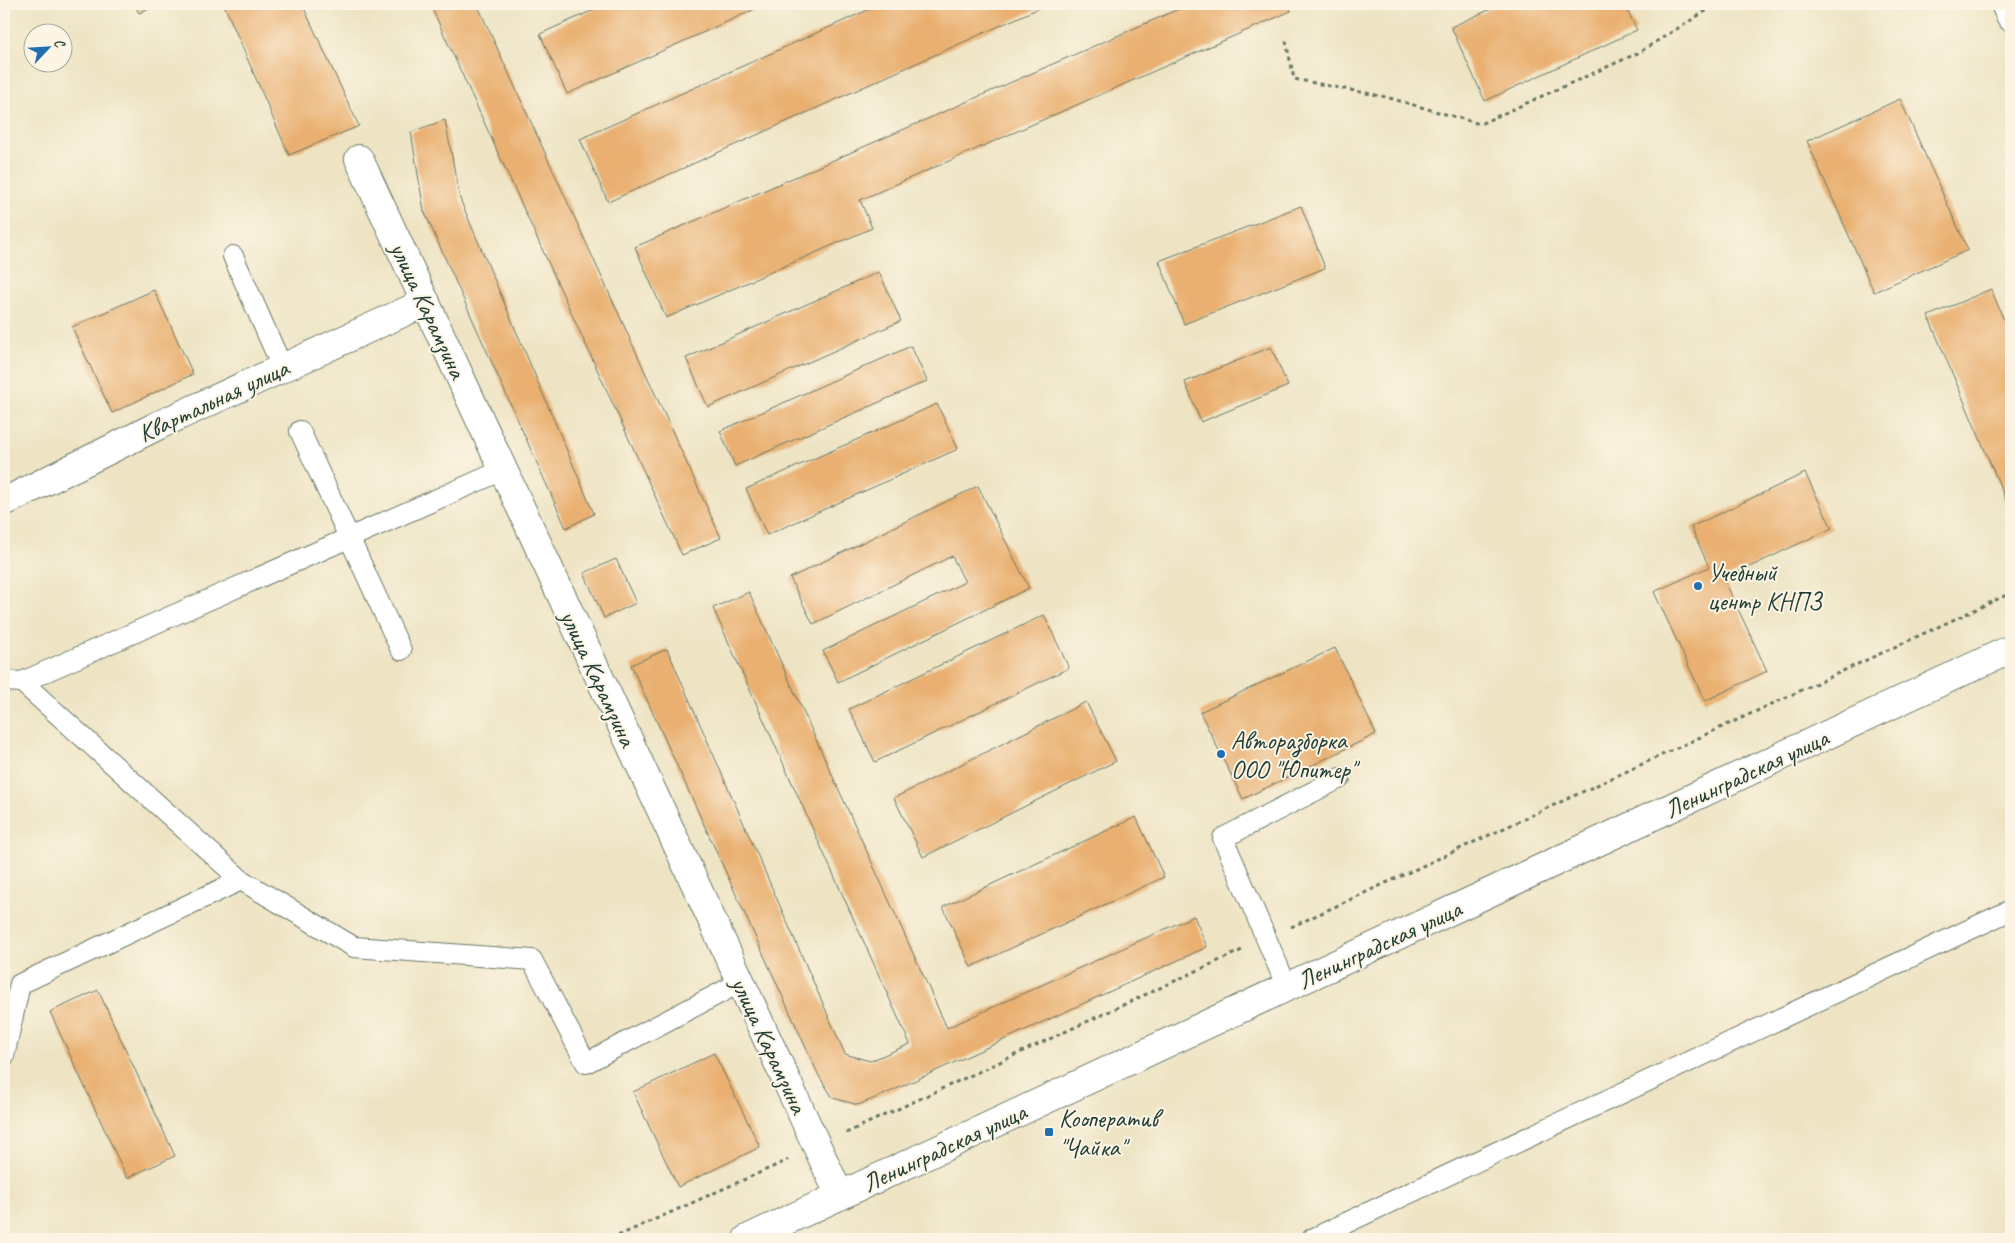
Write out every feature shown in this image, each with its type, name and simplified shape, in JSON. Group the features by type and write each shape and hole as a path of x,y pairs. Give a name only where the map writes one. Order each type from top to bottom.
{"street":[{"path":"2005,4 2011,17"},
{"name":"улица Карамзина","path":"359,159 840,1196"},
{"name":"Квартальная улица","path":"4,502 159,425 426,302"},
{"name":"Ленинградская улица","path":"747,1239 2011,649"}],"lane":[{"path":"234,256 282,367"},
{"path":"300,431 347,537 401,650"},
{"path":"503,470 13,682 241,880 354,947 532,960 586,1063 741,982"},
{"path":"1287,987 1223,838 1340,778"},
{"path":"4,1056 20,984 241,880"},
{"path":"1312,1239 2011,910"}],"path":[{"path":"1286,41 1294,78 1386,97 1480,124 1638,53 1717,4"},
{"path":"610,1239 817,1147 2011,593"}],"building":[{"path":"134,4 157,4 139,13"},
{"path":"231,4 302,4 359,126 289,155 225,7"},
{"path":"430,4 477,4 721,538 682,555"},
{"path":"607,4 766,4 567,94 540,34"},
{"path":"881,4 1048,4 608,202 580,139"},
{"path":"1190,4 1288,4 1291,11 860,200 872,228 666,318 635,247"},
{"path":"1502,4 1624,4 1637,30 1485,101 1451,27"},
{"path":"1900,99 1968,250 1874,292 1807,141"},
{"path":"445,120 460,199 594,514 566,528 424,211 411,132"},
{"path":"1301,206 1325,268 1184,324 1159,261"},
{"path":"879,272 901,321 708,407 686,358"},
{"path":"1991,289 2011,337 2011,512 1928,316"},
{"path":"154,290 193,374 112,413 72,327"},
{"path":"911,346 927,381 735,466 720,431"},
{"path":"1271,347 1288,386 1201,422 1185,382"},
{"path":"937,404 958,449 767,535 746,489"},
{"name":"Учебный центр КНПЗ","path":"1805,473 1832,528 1724,579 1767,671 1705,701 1654,592 1709,567 1691,527"},
{"path":"978,486 1029,588 838,682 823,651 965,582 952,556 813,624 790,578"},
{"path":"616,559 636,603 604,618 584,573"},
{"path":"749,592 947,1028 1194,916 1207,947 883,1095 858,1105 833,1098 819,1076 631,665 667,649 845,1054 870,1061 910,1044 713,608"},
{"path":"1044,615 1069,668 875,762 849,709"},
{"path":"1335,648 1376,734 1243,799 1200,712"},
{"path":"1086,702 1116,761 923,857 894,798"},
{"path":"1136,817 1164,877 971,967 943,907"},
{"path":"98,990 175,1156 127,1178 50,1012"},
{"path":"714,1053 760,1147 678,1187 633,1092"}],"place":[{"name":"Учебный центр КНПЗ","path":"1698,586"},
{"name":"Авторазборка ООО \"Юпитер\"","path":"1221,754"},
{"name":"Кооператив \"Чайка\"","path":"1049,1132"}]}
